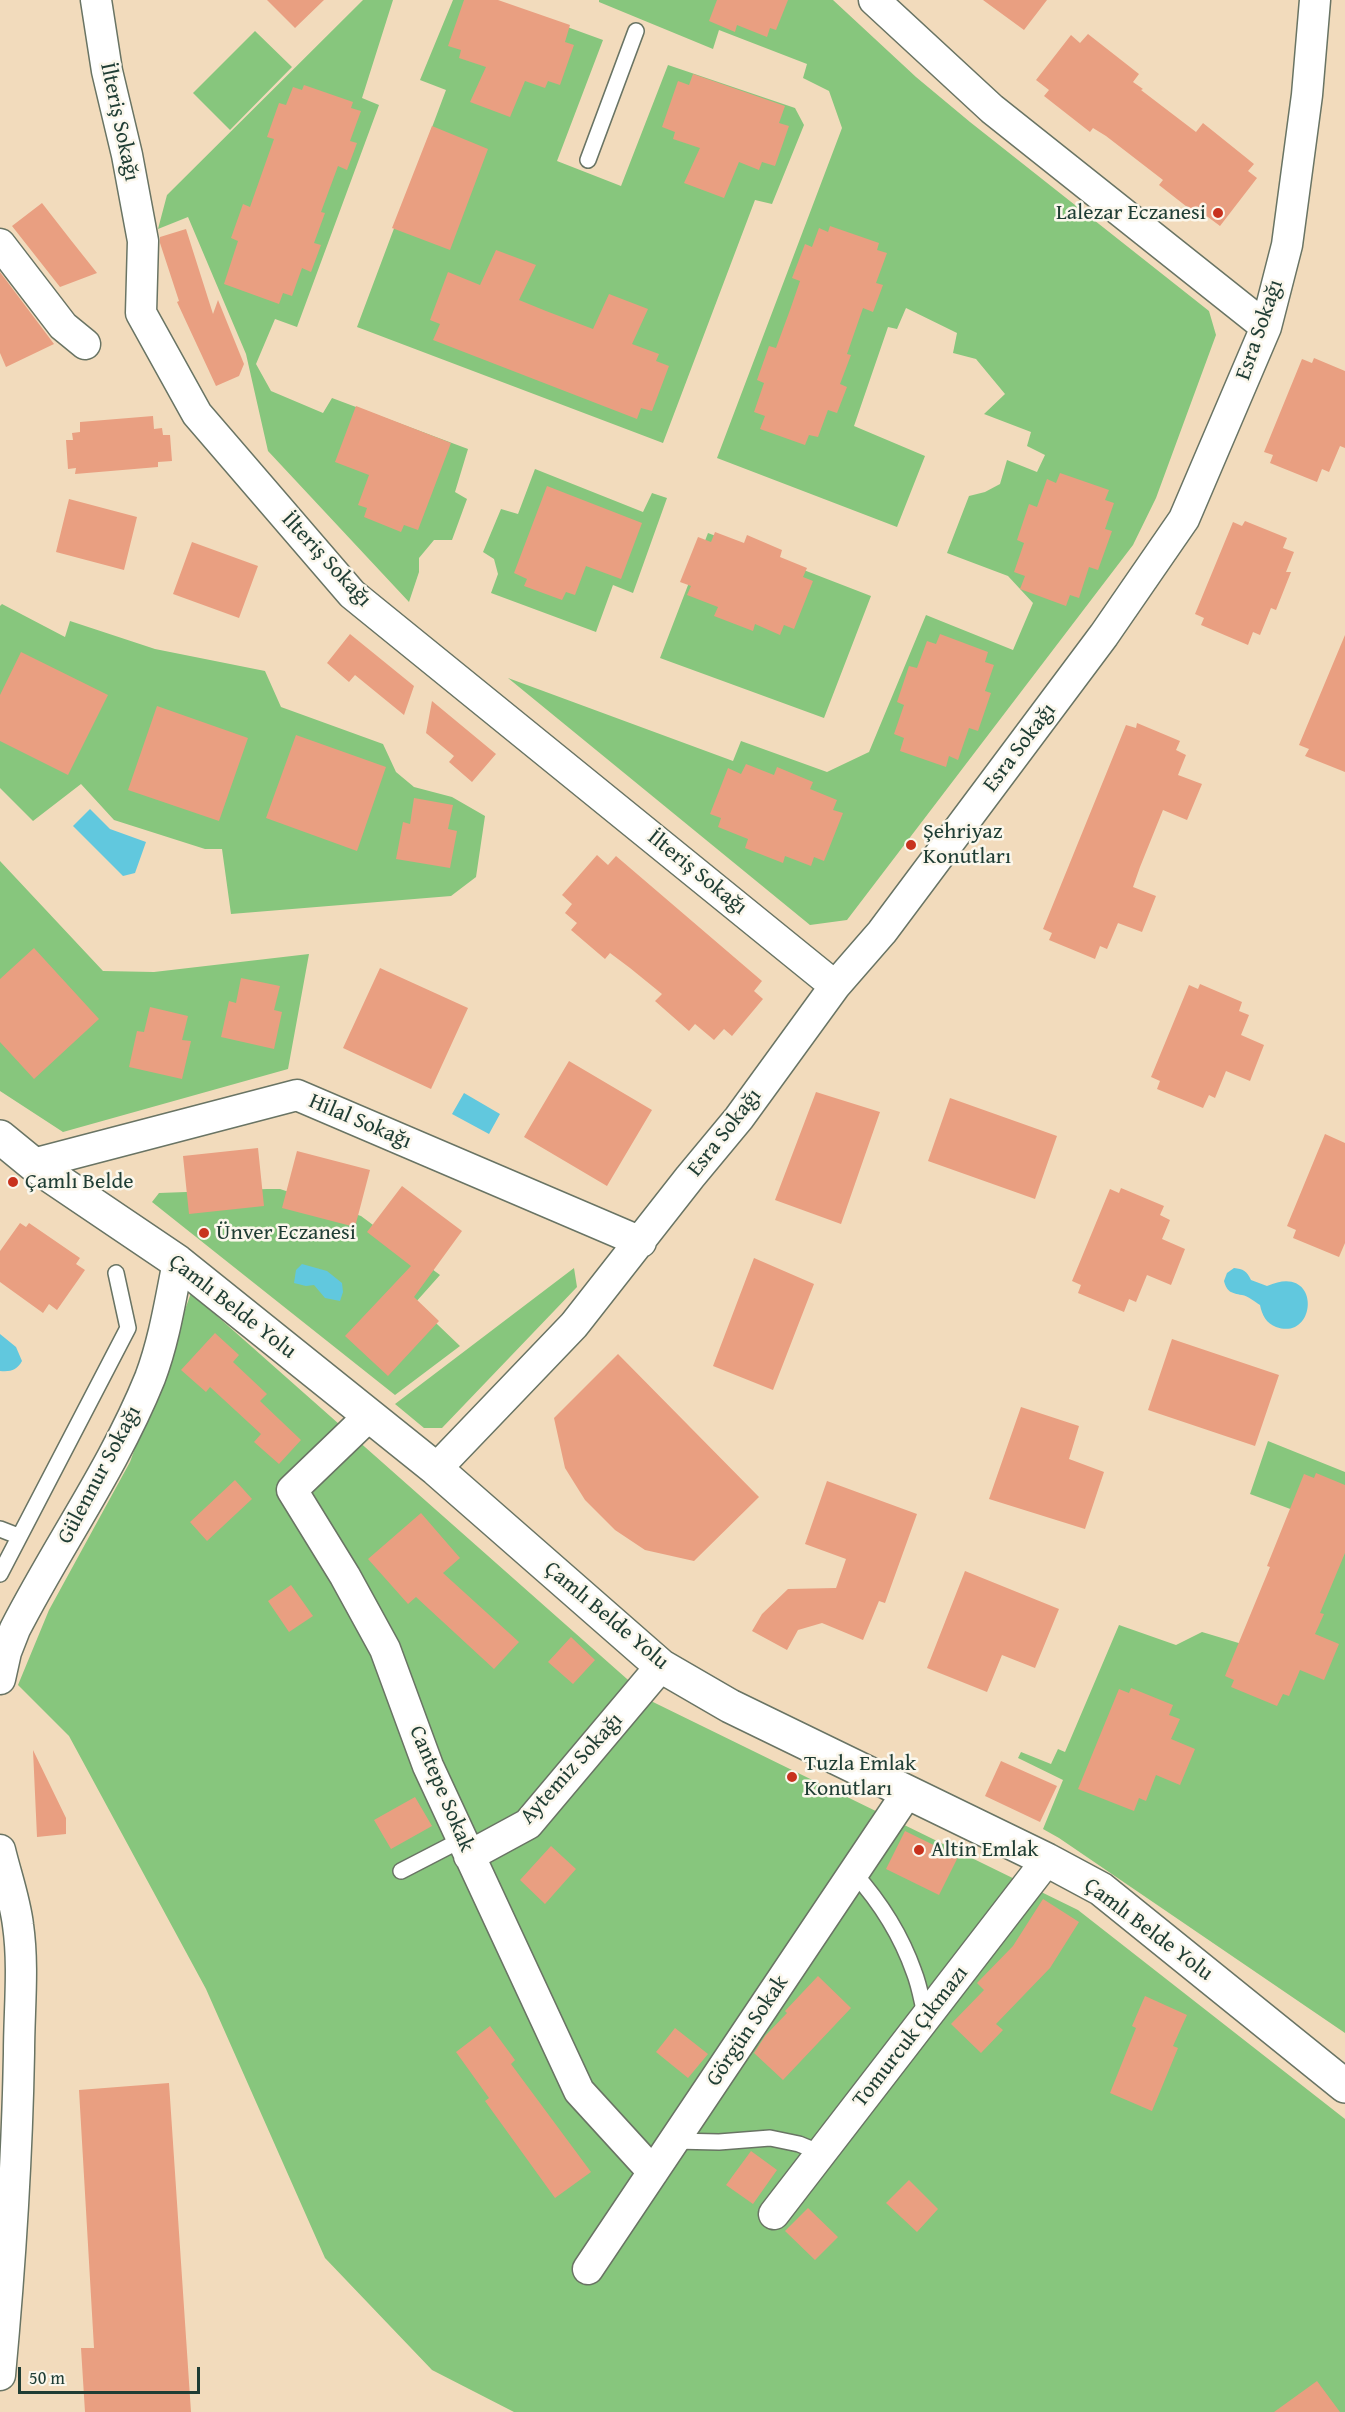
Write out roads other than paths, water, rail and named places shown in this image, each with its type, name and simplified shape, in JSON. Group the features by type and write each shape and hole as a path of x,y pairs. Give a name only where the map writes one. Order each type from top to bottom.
{"street":[{"name":"İlteriş Sokağı","path":"96,0 107,71 127,155 143,241 141,314 197,414 352,594 835,986"},
{"path":"874,0 992,109 1266,327"},
{"name":"Esra Sokağı","path":"436,1469 574,1325 739,1118 835,986 896,913 1104,635 1184,519 1266,327 1287,245 1307,95 1315,0"},
{"path":"0,244 63,326 85,344"},
{"name":"Hilal Sokağı","path":"33,1164 297,1095 641,1242"},
{"name":"Çamlı Belde Yolu","path":"0,1137 33,1164 178,1262 436,1469 661,1666 730,1706 907,1793 920,1797 1101,1889 1345,2086"},
{"name":"Gülennur Sokağı","path":"0,1679 6,1652 15,1629 119,1441 150,1378 163,1338 178,1262"},
{"name":"Cantepe Sokak","path":"369,1416 292,1490 345,1576 385,1649 428,1766 579,2091 653,2172"},
{"name":"Aytemiz Sokağı","path":"465,1848 528,1824 661,1666"},
{"name":"Görgün Sokak","path":"588,2269 907,1793"},
{"path":"0,1850 18,1923 15,1974 13,2200 8,2295 0,2368"},
{"name":"Tomurcuk Çıkmazı","path":"774,2214 1047,1860"}],"lane":[{"path":"588,160 636,32"},
{"path":"0,1574 128,1328 116,1273"},
{"path":"0,1529 18,1536"},
{"path":"401,1871 465,1848"},
{"path":"854,1872 875,1896 896,1934 915,1973 926,2018"},
{"path":"674,2140 719,2142 770,2138 799,2144 821,2154"}],"water":[{"path":"90,809 110,829 146,842 135,873 123,876 73,826"},
{"path":"464,1093 500,1114 489,1134 452,1114"},
{"path":"302,1264 327,1271 342,1283 343,1292 340,1301 325,1298 314,1285 294,1283 296,1270"},
{"path":"1234,1268 1244,1271 1251,1280 1267,1286 1285,1281 1298,1284 1305,1292 1308,1303 1306,1314 1300,1323 1290,1329 1276,1327 1265,1318 1260,1305 1230,1291 1224,1281 1227,1273"},
{"path":"0,1334 16,1347 22,1361 13,1370 0,1371"}],"place":[{"name":"Lalezar Eczanesi","path":"1218,213"},
{"name":"Şehriyaz Konutları","path":"911,845"},
{"name":"Çamlı Belde","path":"13,1182"},
{"name":"Ünver Eczanesi","path":"204,1233"},
{"name":"Tuzla Emlak Konutları","path":"792,1777"},
{"name":"Altin Emlak","path":"919,1850"}]}
